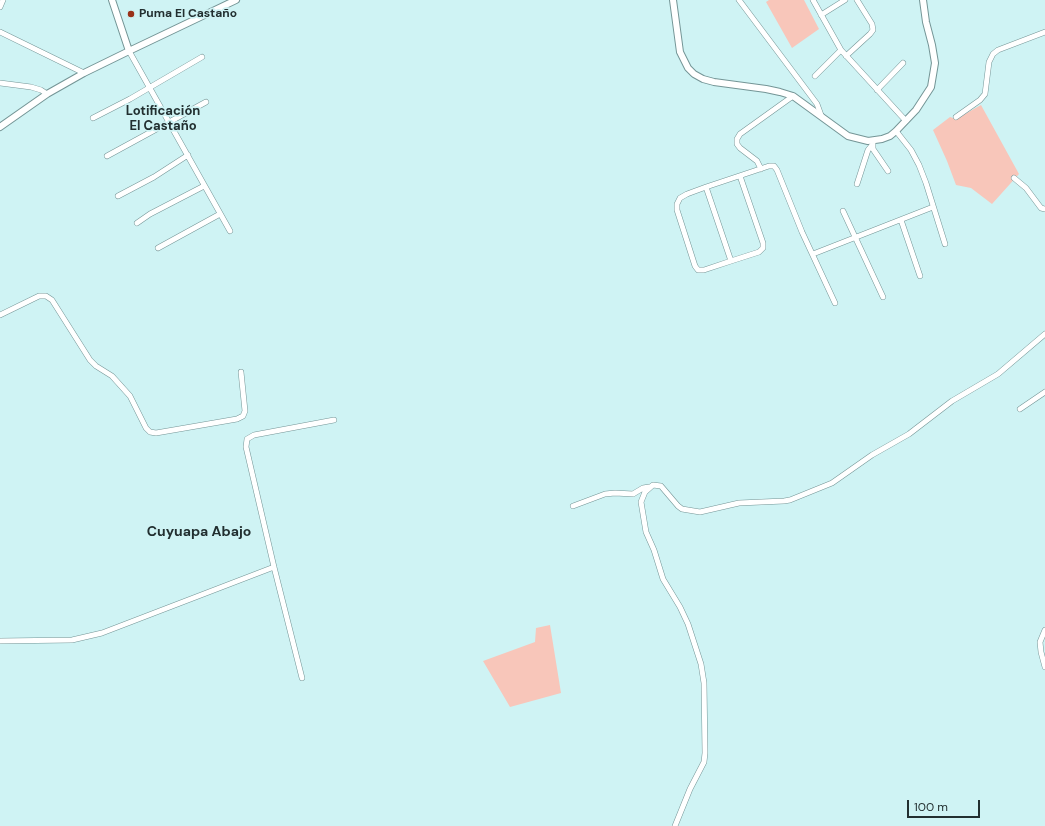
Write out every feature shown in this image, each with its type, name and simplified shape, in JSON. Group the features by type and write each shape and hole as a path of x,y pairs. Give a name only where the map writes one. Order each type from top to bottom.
{"street":[{"path":"0,7 3,0"},
{"path":"112,0 128,51 230,231"},
{"path":"0,127 47,94 84,73 236,0"},
{"path":"673,0 680,52 688,68 694,74 702,79 714,82 766,89 793,96 848,136 873,143"},
{"path":"739,0 817,104 821,115"},
{"path":"813,0 841,50 906,121"},
{"path":"821,15 845,0"},
{"path":"846,56 873,30 872,24 857,0"},
{"path":"857,184 868,150 873,143 890,136 896,131 920,106 929,92 934,74 935,63 923,0"},
{"path":"0,32 84,73"},
{"path":"956,117 980,100 985,94 989,62 993,54 1005,47 1045,32"},
{"path":"815,76 841,50"},
{"path":"93,118 202,57"},
{"path":"877,90 903,63"},
{"path":"0,83 32,87 42,90 47,94"},
{"path":"761,169 757,161 740,148 737,144 737,139 740,134 793,96"},
{"path":"107,156 206,102"},
{"path":"896,131 919,165 945,244"},
{"path":"873,143 875,152 888,171"},
{"path":"118,196 154,177 188,155"},
{"path":"740,176 763,243 763,248 759,252 704,270 698,270 695,266 677,210 677,204 680,198 706,187 769,166 774,166 802,232 835,303"},
{"path":"1014,178 1026,188 1041,208 1045,209"},
{"path":"137,223 150,214 204,186"},
{"path":"706,187 731,261"},
{"path":"813,254 933,207"},
{"path":"843,211 883,296"},
{"path":"158,248 220,214"},
{"path":"901,220 920,276"},
{"path":"0,315 39,296 46,296 52,300 90,360 96,366 112,376 130,396 146,428 150,432 156,433 243,416 245,411 241,372"},
{"path":"573,506 606,494 633,494 643,488 656,484 661,486 678,506 695,512 740,503 784,502 790,500 832,483 866,459 909,434 952,402 998,374 1045,334"},
{"path":"1020,409 1045,392"},
{"path":"302,678 246,447 247,439 254,435 334,420"},
{"path":"649,487 644,492 641,502 646,532 654,550 662,579 680,607 688,624 701,664 704,683 704,762 690,789 675,826"},
{"path":"0,641 72,640 102,633 274,567"},
{"path":"1045,630 1040,642 1045,667"}],"shaded area":[{"path":"769,0 804,0 819,29 792,48 766,2"},
{"path":"981,105 1019,174 992,204 971,188 956,185 933,130 950,117 956,119"},
{"path":"550,625 561,693 510,707 483,661 535,642 536,628"}],"place":[{"name":"Puma El Castaño","path":"131,14"}],"district":[{"name":"Lotificación El Castaño","path":"163,120"},
{"name":"Cuyuapa Abajo","path":"199,532"}]}
